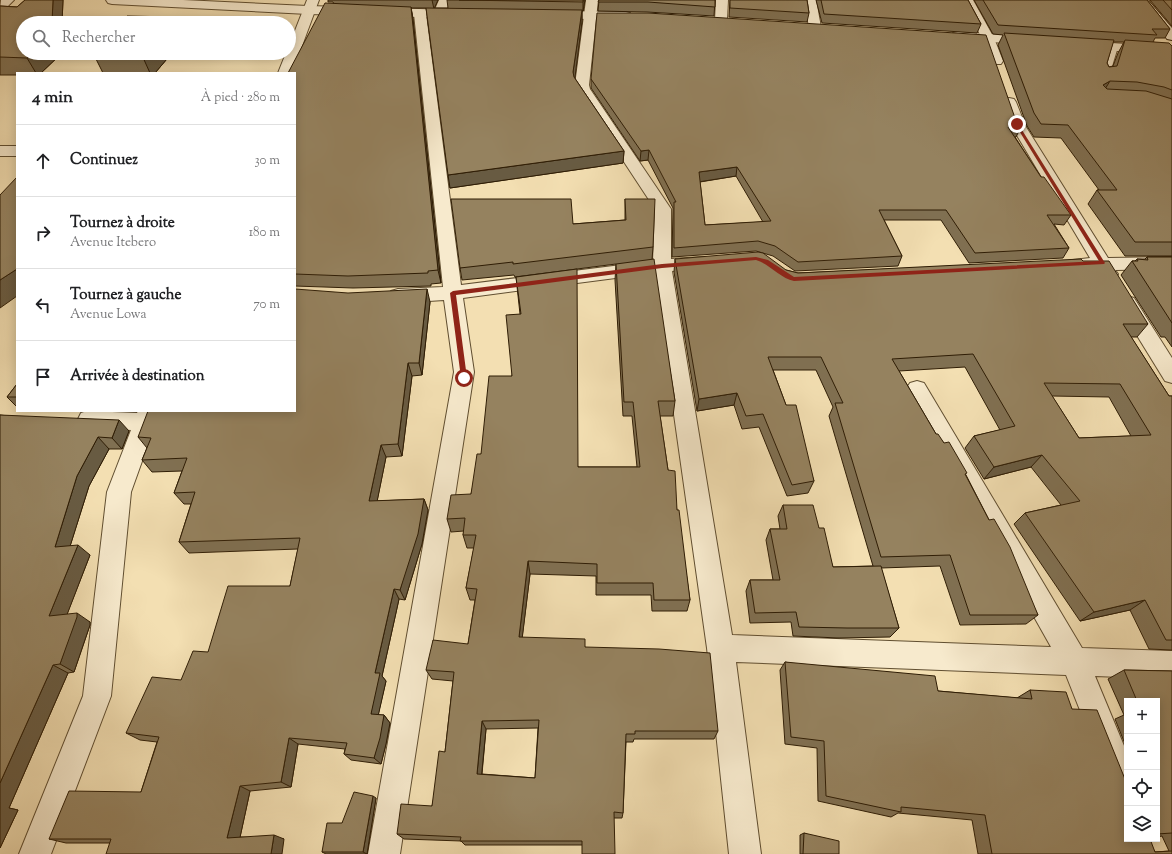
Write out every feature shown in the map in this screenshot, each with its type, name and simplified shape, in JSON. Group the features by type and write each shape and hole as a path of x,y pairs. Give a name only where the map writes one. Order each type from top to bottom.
{"street":[{"path":"0,7 8,0"},
{"path":"112,0 311,5 420,14 471,14"},
{"path":"439,14 445,0"},
{"path":"721,20 722,0"},
{"path":"810,0 815,27"},
{"path":"967,0 988,38 1019,127 1172,375"},
{"path":"1142,0 1172,36"},
{"path":"296,44 311,5"},
{"path":"591,7 582,85 663,209 662,266 721,648 745,854"},
{"path":"543,15 591,7 640,16"},
{"path":"384,854 464,378 420,14"},
{"path":"706,20 736,22"},
{"path":"799,26 831,28"},
{"path":"948,36 1043,42"},
{"path":"1067,44 1172,51"},
{"path":"285,72 290,60"},
{"path":"0,151 16,151"},
{"path":"384,296 453,293 662,266 717,262"},
{"path":"1064,265 1103,263 1172,263"},
{"path":"917,389 1074,662 1124,783"},
{"path":"35,854 97,696 119,492 146,417 68,418"},
{"path":"721,648 1074,662 1172,664"}],"lane":[{"path":"1106,76 1114,47"}],"building":[{"path":"25,0 53,0 52,16 16,16 16,58 0,57 0,6 17,7"},
{"path":"459,0 583,0 583,2"},
{"path":"599,0 715,0 715,7 648,2 598,2"},
{"path":"730,0 807,0 809,13 730,8"},
{"path":"821,0 968,0 981,24 824,14"},
{"path":"983,0 1147,0 1170,29 1152,29 1157,35 998,25"},
{"path":"1163,0 1172,0 1172,10"},
{"path":"325,3 411,7 438,270 428,271 428,273 348,276 296,274 296,72 289,72"},
{"path":"426,8 582,10 573,72 574,77 624,151 448,175"},
{"path":"597,13 648,13 986,35 1015,118 1021,127 1008,127 1041,177 1044,177 1071,215 1047,215 1069,248 975,253 946,210 879,210 902,256 798,262 775,246 758,241 674,248 674,202 676,202 649,150 641,151 591,79","holes":["737,167 771,221 705,225 699,172"]},
{"path":"1004,33 1114,40 1107,63 1109,67 1117,66 1125,40 1169,43 1172,46 1172,90 1137,82 1110,81 1103,85 1107,89 1146,91 1172,99 1172,242 1135,242 1097,190 1117,190 1068,125 1041,124 1034,113"},
{"path":"16,178 16,270 0,280 0,195"},
{"path":"451,199 571,199 573,224 626,220 625,199 655,199 653,247 513,264 513,262 460,268"},
{"path":"758,252 763,253 786,270 798,273 1081,259 1083,261 1109,261 1148,324 1123,324 1169,396 1172,396 1172,640 1166,640 1145,600 1094,612 1025,513 1080,501 1042,455 994,467 974,436 1015,426 973,354 892,359 936,434 938,434 944,443 949,442 967,473 965,474 989,520 994,519 1010,547 1038,615 970,615 950,555 881,557 835,403 843,403 821,357 768,357 786,405 796,405 814,481 792,485 763,414 746,416 737,393 699,399 675,259","holes":["1044,383 1120,384 1151,435 1079,438"]},
{"path":"1147,257 1172,257 1172,323 1132,261 1138,261 1137,259 1148,260"},
{"path":"654,259 675,401 658,401 668,470 675,471 677,510 679,510 690,600 654,600 653,583 597,583 597,564 528,561 519,637 585,639 585,647 659,649 710,653 718,731 635,731 635,734 626,734 623,813 614,812 615,854 582,854 582,841 460,841 461,837 397,834 401,804 432,806 439,751 445,752 454,672 426,670 433,640 468,644 477,589 466,588 476,535 463,535 465,518 447,519 451,495 471,494 477,454 481,454 489,376 512,376 506,315 521,314 516,277 577,269 578,467 640,467 633,402 624,402 616,264","holes":["539,720 535,778 477,774 482,721"]},
{"path":"296,289 348,293 427,289 419,363 408,363 398,444 381,445 369,501 424,499 418,534 400,590 394,589 375,673 380,673 371,714 384,715 380,738 374,758 344,754 347,743 289,738 281,782 240,786 227,838 274,835 271,854 106,854 111,839 49,839 69,791 141,792 159,737 126,733 152,677 181,680 193,651 208,652 228,586 290,586 300,538 179,542 195,492 174,493 187,458 142,460 151,438 138,437 148,412 296,412"},
{"path":"16,385 16,397 7,397"},
{"path":"0,415 119,420 112,438 98,437 77,476 55,547 78,545 49,616 77,613 77,617 60,664 53,665 0,783"},
{"path":"783,505 813,505 819,528 824,528 833,567 881,566 899,628 799,627 796,612 755,613 750,580 780,580 770,529 787,529"},
{"path":"785,662 935,676 938,691 1032,699 1030,690 1066,692 1072,709 1097,710 1124,777 1124,842 1151,842 1155,852 1172,851 1172,854 992,854 985,815 901,807 901,812 826,796 824,741 791,737"},
{"path":"1124,670 1172,671 1172,833 1160,834 1160,698 1136,698"},
{"path":"354,792 373,796 363,852 322,852 327,823 342,823"},
{"path":"804,833 839,841 839,854 803,854"}],"route":[{"path":"464,378 453,293 662,266 756,258 766,261 790,278 794,279 1103,263 1017,124"}]}
